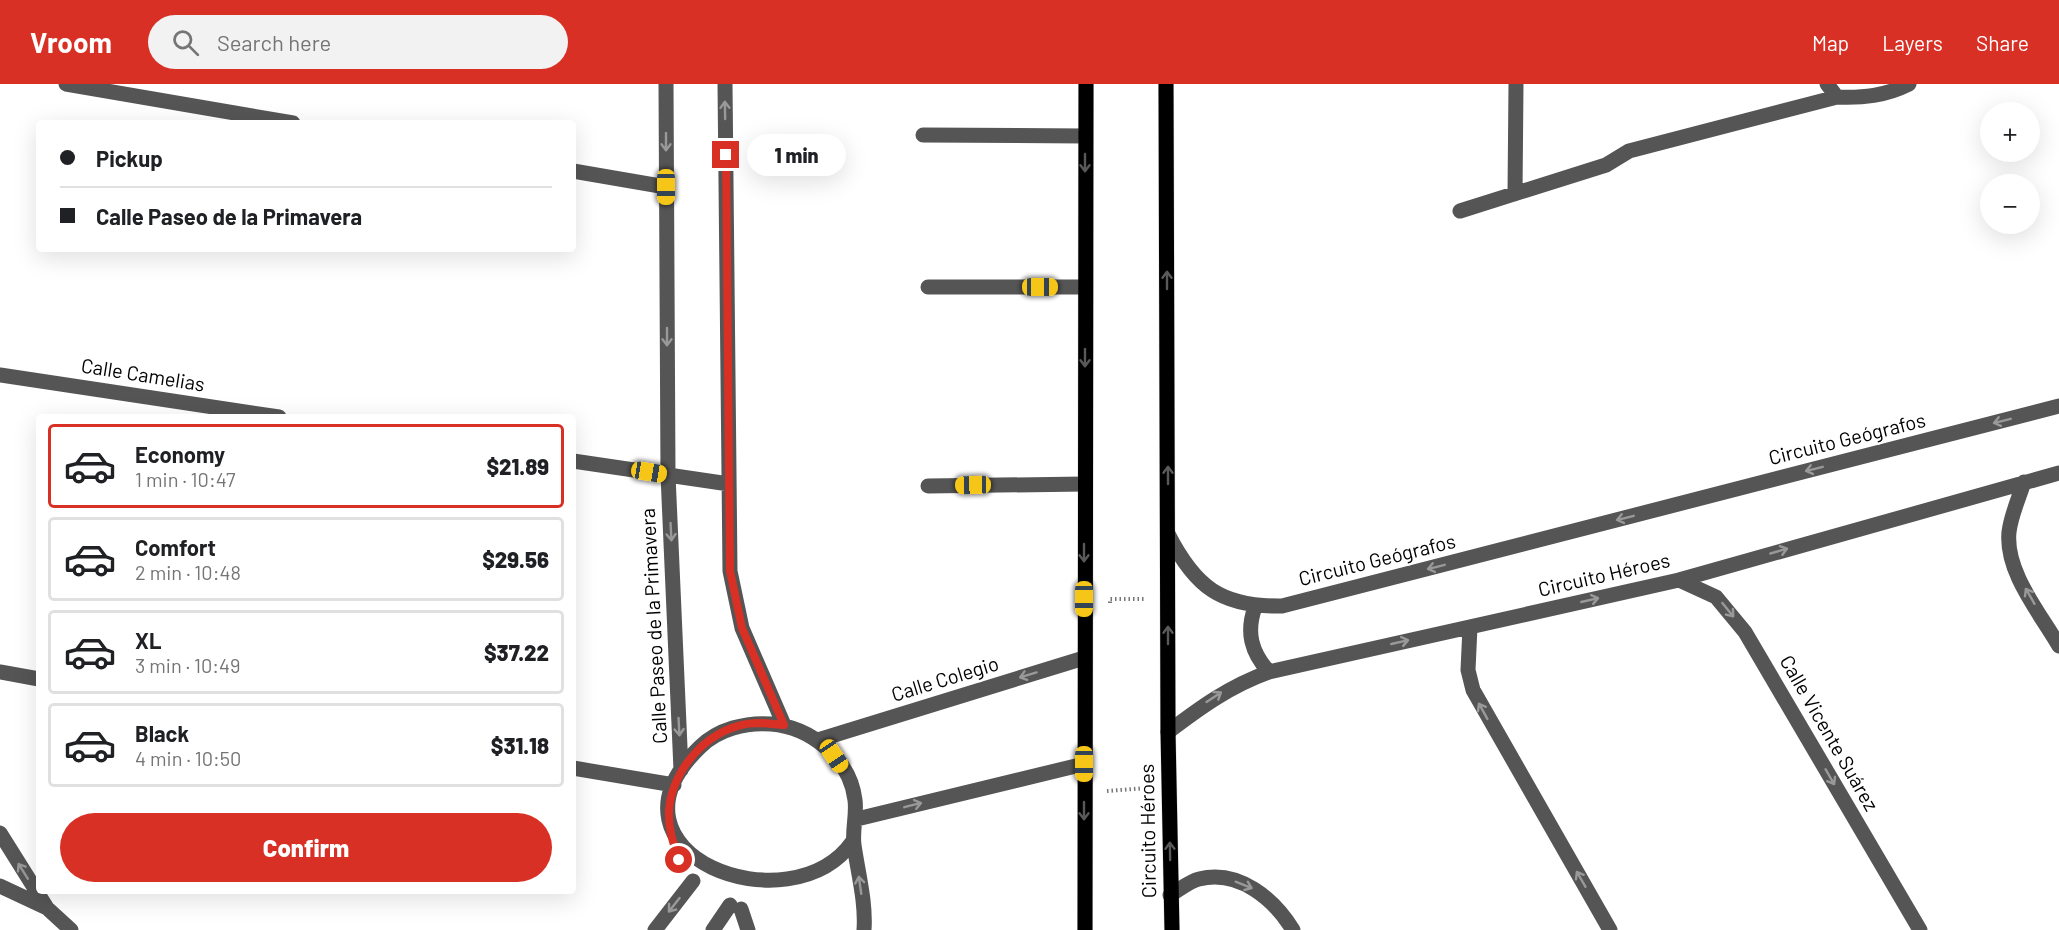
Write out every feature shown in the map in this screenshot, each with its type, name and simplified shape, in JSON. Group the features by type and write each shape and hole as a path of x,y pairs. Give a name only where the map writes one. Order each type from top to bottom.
{"main road":[{"path":"1085,930 1086,84"},
{"name":"Circuito Geógrafos","path":"1166,84 1168,534"},
{"name":"Circuito Héroes","path":"1168,534 1168,732 1172,930"}],"street":[{"path":"66,84 276,120"},
{"name":"Calle Paseo de la Primavera","path":"666,84 668,475 681,770"},
{"path":"725,84 730,571 742,628 784,725"},
{"path":"1515,194 1516,84"},
{"path":"1827,84 1837,97"},
{"path":"1460,211 1606,165 1629,150 1837,97 1863,98 1892,92 1909,84"},
{"path":"923,135 1085,136"},
{"path":"576,172 666,187"},
{"path":"928,287 1085,287"},
{"name":"Calle Camelias","path":"0,375 259,414"},
{"name":"Circuito Geógrafos","path":"1168,534 1188,570 1212,592 1255,607 1282,606 2059,406"},
{"path":"576,461 729,484"},
{"name":"Circuito Héroes","path":"1168,732 1213,697 1239,683 1269,672 1680,580 2059,473"},
{"path":"2024,482 2009,532 2010,552 2018,575 2059,646"},
{"path":"928,486 1085,484"},
{"name":"Calle Vicente Suárez","path":"1680,580 1716,597 1744,632 1920,930"},
{"path":"1255,607 1251,618 1251,642 1255,653 1269,672"},
{"path":"1470,627 1468,670 1473,690 1610,930"},
{"name":"Calle Colegio","path":"818,740 1084,658"},
{"path":"0,672 36,678"},
{"path":"655,930 698,884 679,860 670,836 669,810 674,785 681,770 700,747 725,730 755,723 784,725 818,740 834,756 847,775 855,796 854,841 864,930"},
{"path":"856,819 1084,764"},
{"path":"576,769 674,785"},
{"path":"0,833 36,892"},
{"path":"834,878 846,860 854,841"},
{"path":"1170,895 1199,879 1220,878 1243,883 1264,894 1282,912 1293,930"},
{"path":"0,886 46,908 72,930"},
{"path":"37,894 46,908"},
{"path":"730,905 761,911"},
{"path":"713,930 730,905"},
{"path":"730,905 748,930"}],"path":[{"path":"1110,599 1168,600"},
{"path":"1114,790 1137,789"}],"route":[{"path":"679,860 670,836 669,810 674,785 681,770 700,747 725,730 755,723 784,725 742,628 730,571 726,155"}]}
